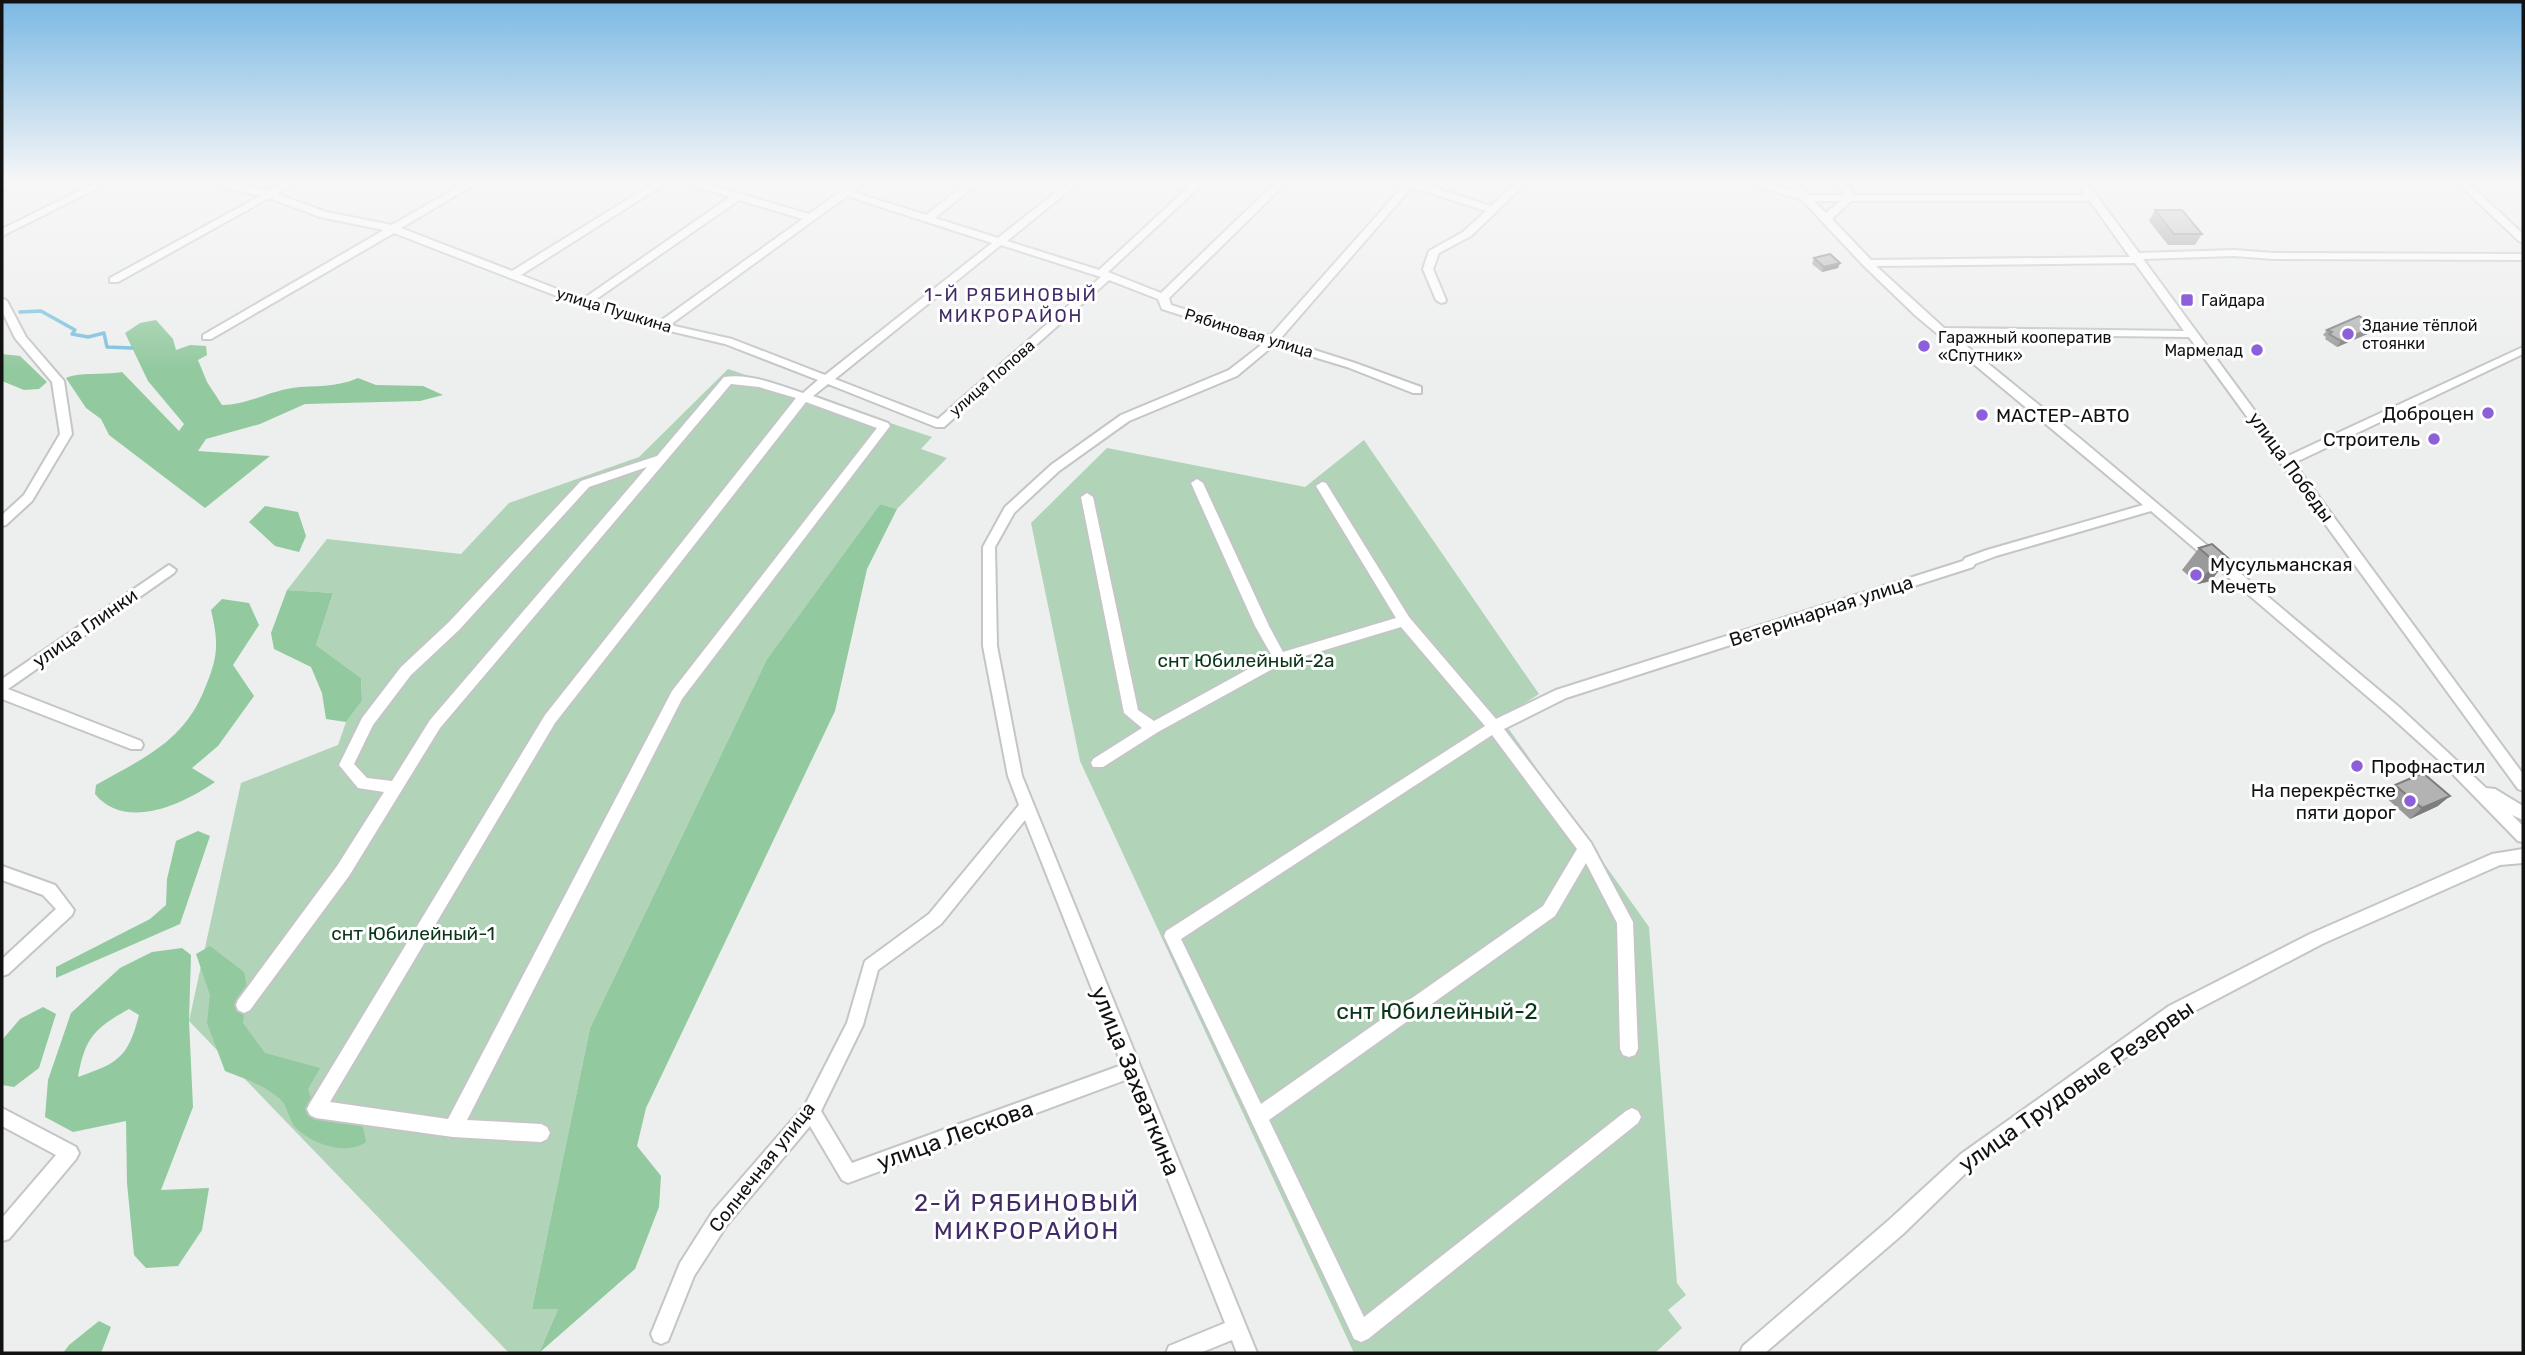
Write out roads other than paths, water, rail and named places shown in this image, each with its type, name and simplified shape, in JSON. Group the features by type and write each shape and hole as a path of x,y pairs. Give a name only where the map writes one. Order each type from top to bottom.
{"street":[{"path":"114,280 181,243"},
{"path":"207,337 365,243"},
{"name":"улица Пушкина","path":"429,243 584,303 661,326 728,341 940,424"},
{"path":"512,276 565,243"},
{"path":"584,303 670,243"},
{"path":"661,326 775,243"},
{"path":"541,1133 453,1128 316,1109 550,719 803,398 995,243"},
{"name":"Рябиновая улица","path":"1005,243 1105,275 1163,297 1166,307 1351,365 1417,390"},
{"name":"улица Попова","path":"940,424 1137,243"},
{"path":"1163,297 1219,243"},
{"path":"1027,807 1016,776 989,646 989,547 1009,509 1055,468 1125,418 1233,373 1272,341 1354,243"},
{"path":"1441,300 1428,269 1434,251 1449,243"},
{"path":"1849,243 1867,263 1941,331 2446,758 2495,797 2523,812"},
{"name":"улица Победы","path":"2125,243 2523,785"},
{"path":"1867,263 2136,258 2234,253 2287,256 2523,257"},
{"path":"2,300 21,338 58,382 66,434 28,498 2,522"},
{"path":"1941,331 2193,334"},
{"path":"2287,461 2523,350"},
{"path":"244,1005 343,871 435,724 728,380 742,378 884,426 677,695 453,1128"},
{"path":"394,787 363,784 346,765 366,722 406,671 454,626 584,484 660,458"},
{"path":"1197,483 1262,626 1280,658"},
{"path":"1322,485 1404,621 1494,727 1586,848 1625,922 1629,1049"},
{"path":"1087,497 1131,713 1153,728"},
{"name":"Ветеринарная улица","path":"1259,1116 1172,936 1494,727 1561,694 1968,564 1969,561 1992,552 2151,507"},
{"name":"улица Глинки","path":"2,686 169,570"},
{"path":"1098,763 1153,728 1280,658 1404,621"},
{"path":"2,693 136,745"},
{"name":"улица Победы","path":"2500,754 2519,793 2523,812"},
{"path":"2446,758 2523,833 2516,844 2498,859"},
{"name":"улица Захваткина","path":"1027,807 1247,1353"},
{"name":"Солнечная улица","path":"661,1334 678,1287 714,1227 811,1111 855,1025 871,967 935,919 1027,807"},
{"path":"1586,848 1549,911 1259,1116 1361,1332 1632,1117"},
{"name":"улица Трудовые Резервы","path":"1750,1353 1896,1227 1967,1160 2175,1012 2316,939 2498,859 2523,856"},
{"path":"2,873 49,890 66,910 2,969"},
{"name":"улица Лескова","path":"811,1111 848,1174 1132,1070"},
{"path":"2,1117 70,1153 2,1232"},
{"path":"1176,1353 1237,1329"}],"waterway":[{"path":"20,312 41,311 75,330 72,334 88,337 104,333 107,347 132,348"}],"place":[{"name":"Гайдара","path":"2187,300"},
{"name":"Здание тёплой стоянки","path":"2348,334"},
{"name":"Гаражный кооператив «Спутник»","path":"1924,346"},
{"name":"Мармелад","path":"2257,350"},
{"name":"Доброцен","path":"2488,413"},
{"name":"МАСТЕР-АВТО","path":"1982,415"},
{"name":"Строитель","path":"2434,439"},
{"name":"Мусульманская Мечеть","path":"2196,575"},
{"name":"Профнастил","path":"2357,766"},
{"name":"На перекрёстке пяти дорог","path":"2410,801"}],"district":[{"name":"1-Й РЯБИНОВЫЙ МИКРОРАЙОН","path":"1011,305"},
{"name":"2-Й РЯБИНОВЫЙ МИКРОРАЙОН","path":"1027,1217"}],"park label":[{"name":"снт Юбилейный-2а","path":"1246,660"},
{"name":"снт Юбилейный-1","path":"413,933"},
{"name":"снт Юбилейный-2","path":"1437,1011"}]}
